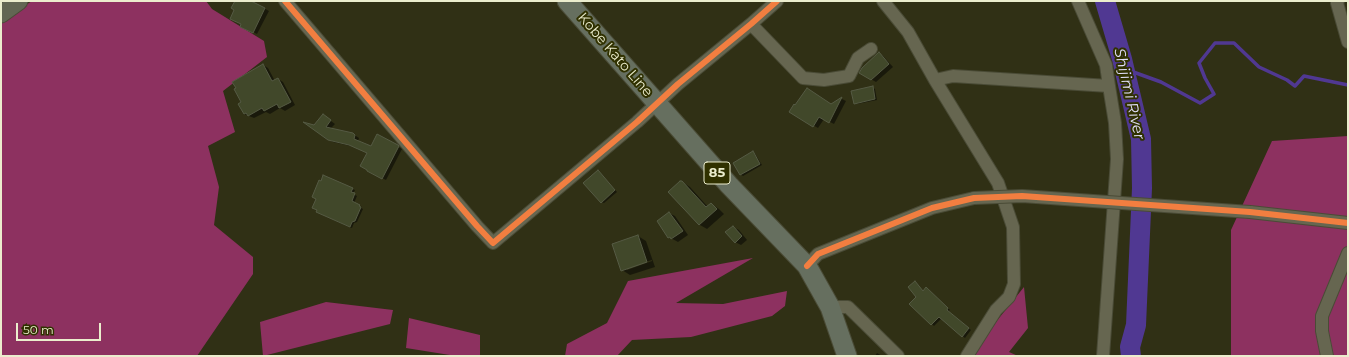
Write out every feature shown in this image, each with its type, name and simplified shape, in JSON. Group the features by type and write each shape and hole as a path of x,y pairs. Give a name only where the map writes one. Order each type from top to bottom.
{"main road":[{"name":"Kobe Kato Line","path":"567,1 729,185 807,266 830,307 846,356"}],"street":[{"path":"1,14 19,1"},
{"path":"285,1 477,226 493,242 637,122 656,103 777,1"},
{"path":"883,1 908,32 935,80 998,183 1013,227 1014,284 1009,298 996,310 967,356"},
{"path":"1078,1 1106,65 1115,123 1117,159 1103,356"},
{"path":"1338,1 1337,3 1348,42"},
{"path":"751,24 803,78 824,80 849,76 858,58 871,49"},
{"path":"935,80 953,76 1109,86"},
{"path":"807,266 818,254 932,208 974,198 1022,196 1250,212 1348,223"},
{"path":"1327,356 1322,331 1322,316 1348,253"},
{"path":"830,307 848,307 898,356"}],"shaded area":[{"path":"32,1 206,1 212,9 264,41 267,57 223,91 235,132 208,146 219,187 214,225 253,257 253,274 197,356 1,356 1,21"},
{"path":"1348,136 1348,356 1231,356 1231,230 1272,141"},
{"path":"753,258 676,303 723,304 787,291 785,306 772,316 691,337 632,340 617,356 565,356 567,344 607,323 628,281"},
{"path":"1024,287 1028,328 1009,352 1018,356 973,356 987,333"},
{"path":"326,302 393,310 390,324 263,356 260,322"},
{"path":"409,318 480,335 480,356 456,356 406,348"}],"building":[{"path":"235,1 251,1 265,8 253,33 240,27 241,24 230,19 234,10 231,8"},
{"path":"879,52 889,64 871,80 859,73 862,68"},
{"path":"263,64 272,81 278,78 291,102 279,108 277,104 264,111 262,108 248,116 246,113 244,114 238,104 241,102 232,82"},
{"path":"873,86 875,99 854,104 851,91"},
{"path":"807,88 831,104 842,97 829,123 819,117 813,127 789,112"},
{"path":"323,114 331,120 326,127 353,133 355,135 354,139 371,146 377,134 399,146 382,179 360,166 367,153 349,145 328,140 303,122 314,125"},
{"path":"753,151 760,164 740,175 733,163"},
{"path":"598,170 615,190 601,203 583,183"},
{"path":"323,175 353,188 351,192 355,193 352,201 361,207 355,221 352,222 350,227 316,212 317,210 312,208 316,199 312,197 319,180 321,181"},
{"path":"680,181 682,181 706,207 711,203 717,209 699,225 668,192"},
{"path":"669,212 683,231 671,239 670,237 668,238 657,221"},
{"path":"733,226 742,236 735,243 725,232"},
{"path":"638,235 647,262 621,271 612,244"},
{"path":"915,281 923,291 926,287 948,308 947,310 969,328 962,337 939,317 931,325 909,304 916,297 908,287"}],"waterway":[{"name":"Shijimi River","path":"1105,1 1122,59 1141,139 1142,188 1136,325 1130,347 1131,356"},
{"path":"1125,69 1161,82 1200,103 1214,94 1199,63 1215,43 1234,43 1259,67 1287,80 1295,86 1304,76 1348,85"}],"cycle path":[{"path":"285,1 493,243 637,122 678,84 777,1"},
{"path":"807,266 818,254 932,208 974,198 1022,196 1250,212 1348,223"}]}
